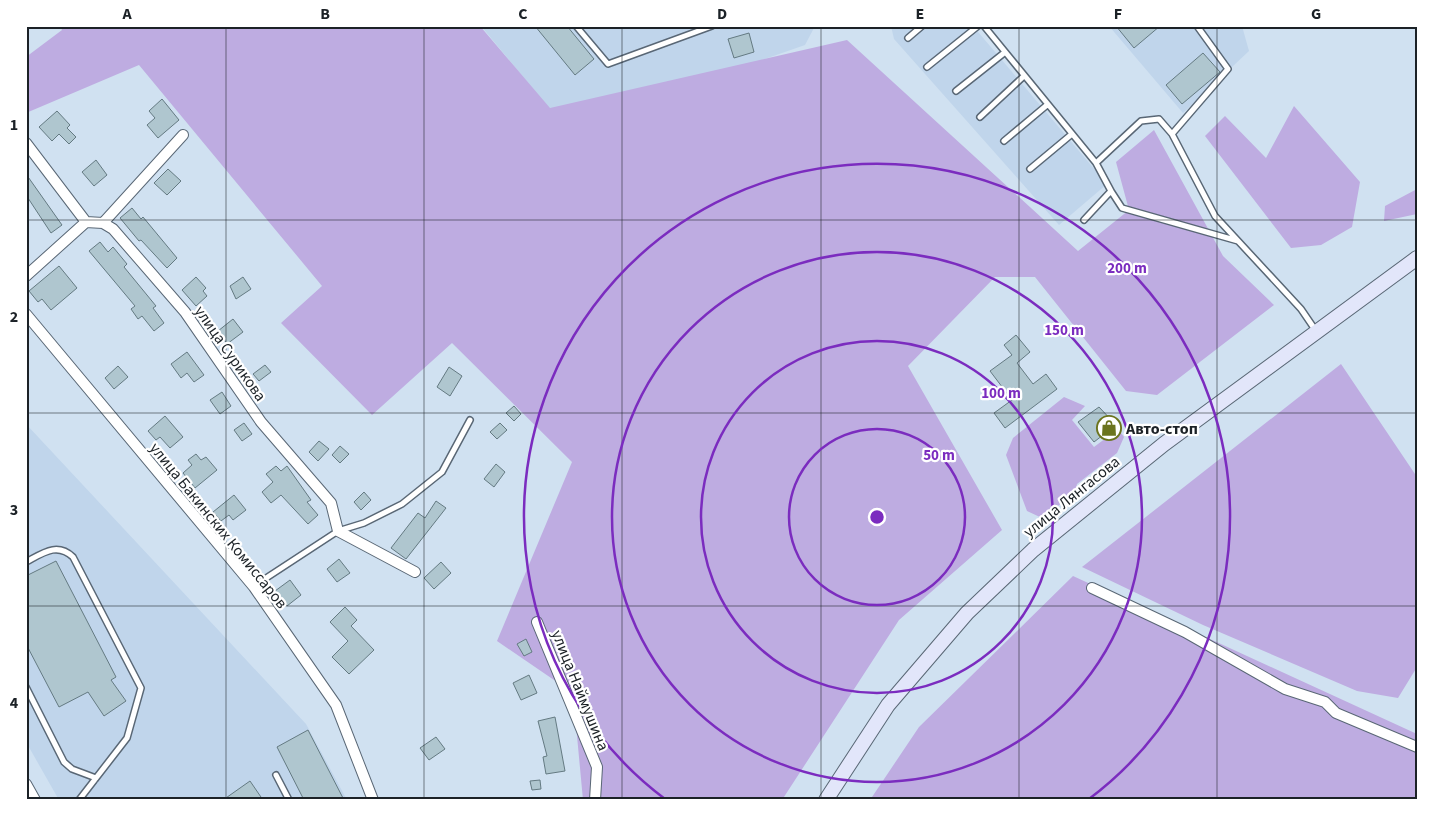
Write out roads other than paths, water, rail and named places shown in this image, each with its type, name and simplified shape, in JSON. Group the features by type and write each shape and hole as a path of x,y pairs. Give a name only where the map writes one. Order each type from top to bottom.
{"main road":[{"name":"улица Лянгасова","path":"826,800 888,705 967,613 1032,550 1164,444 1417,258"}],"street":[{"path":"26,276 86,222 103,223 183,135"},
{"path":"26,143 86,222"},
{"name":"улица Сурикова","path":"103,223 113,229 185,312 261,422 332,503 338,531"},
{"name":"улица Бакинских Комиссаров","path":"26,314 254,587 336,705 373,800"},
{"path":"338,531 416,572"},
{"path":"1092,588 1185,632 1285,689 1325,702 1336,713 1417,747"},
{"name":"улица Наймушина","path":"537,622 597,766 595,800"},
{"path":"26,784 35,800"}],"lane":[{"path":"576,26 608,64 712,26"},
{"path":"908,38 922,26"},
{"path":"927,68 978,26"},
{"path":"984,26 1004,53 1096,163 1122,208 1238,241"},
{"path":"1172,134 1228,69 1197,26"},
{"path":"956,91 1004,53"},
{"path":"980,117 1024,76"},
{"path":"1004,141 1047,105"},
{"path":"1096,163 1141,121 1159,119 1172,134 1215,216 1301,309 1317,331"},
{"path":"1030,169 1072,134"},
{"path":"1084,220 1111,191"},
{"path":"254,587 338,531 364,523 402,504 442,472 470,420"},
{"path":"26,562 50,550 59,548 66,550 73,557 141,688 127,738 79,800"},
{"path":"26,688 64,762 72,769 96,778"},
{"path":"276,775 290,800"}],"place":[{"name":"Авто-стоп","path":"1109,428"}]}
